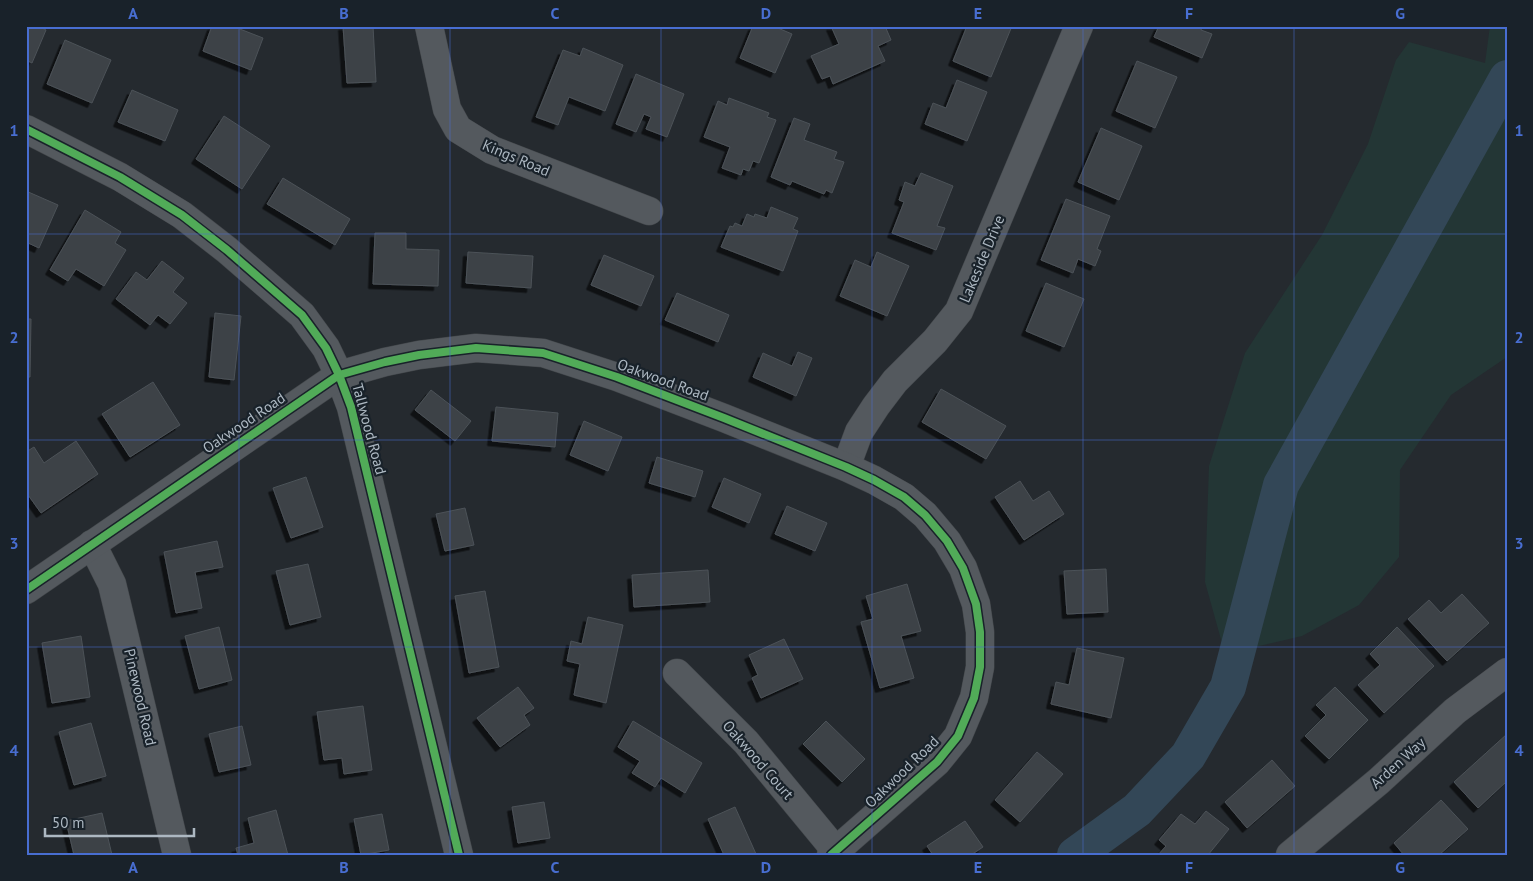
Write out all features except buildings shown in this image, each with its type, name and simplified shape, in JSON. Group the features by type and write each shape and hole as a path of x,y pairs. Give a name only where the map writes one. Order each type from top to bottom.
{"street":[{"name":"Kings Road","path":"429,26 446,109 458,129 492,150 649,211"},
{"name":"Lakeside Drive","path":"846,467 859,432 876,406 895,381 935,341 959,311 1079,26"},
{"name":"Tallwood Road","path":"26,128 120,177 182,215 212,238 302,316 326,348 351,407 459,855"},
{"name":"Oakwood Road","path":"26,590 339,375 419,355 476,348 543,353 617,377 716,414 874,480 904,497 925,515 947,541 963,568 976,604 980,632 980,667 974,698 958,736 937,762 913,785 834,853"},
{"name":"Pinewood Road","path":"92,544 112,584 177,855"},
{"name":"Arden Way","path":"1290,855 1379,781 1455,711 1507,672"},
{"name":"Oakwood Court","path":"677,674 746,742 834,853"}],"green space":[{"path":"1490,26 1507,26 1507,357 1451,395 1400,470 1399,557 1359,605 1302,636 1225,654 1205,582 1209,466 1245,353 1322,235 1368,144 1396,60 1409,42 1485,63"}],"waterway":[{"path":"1075,855 1137,810 1188,756 1228,687 1281,485 1507,78"},
{"path":"1504,83 1507,86"}],"cycle path":[{"path":"26,129 120,177 182,215 227,250 302,315 326,348 351,407 459,855"},
{"path":"26,590 339,375 419,355 476,348 543,353 617,377 724,418 874,480 904,497 925,515 947,541 963,568 976,604 980,632 980,667 974,698 958,736 937,762 831,855"}]}
